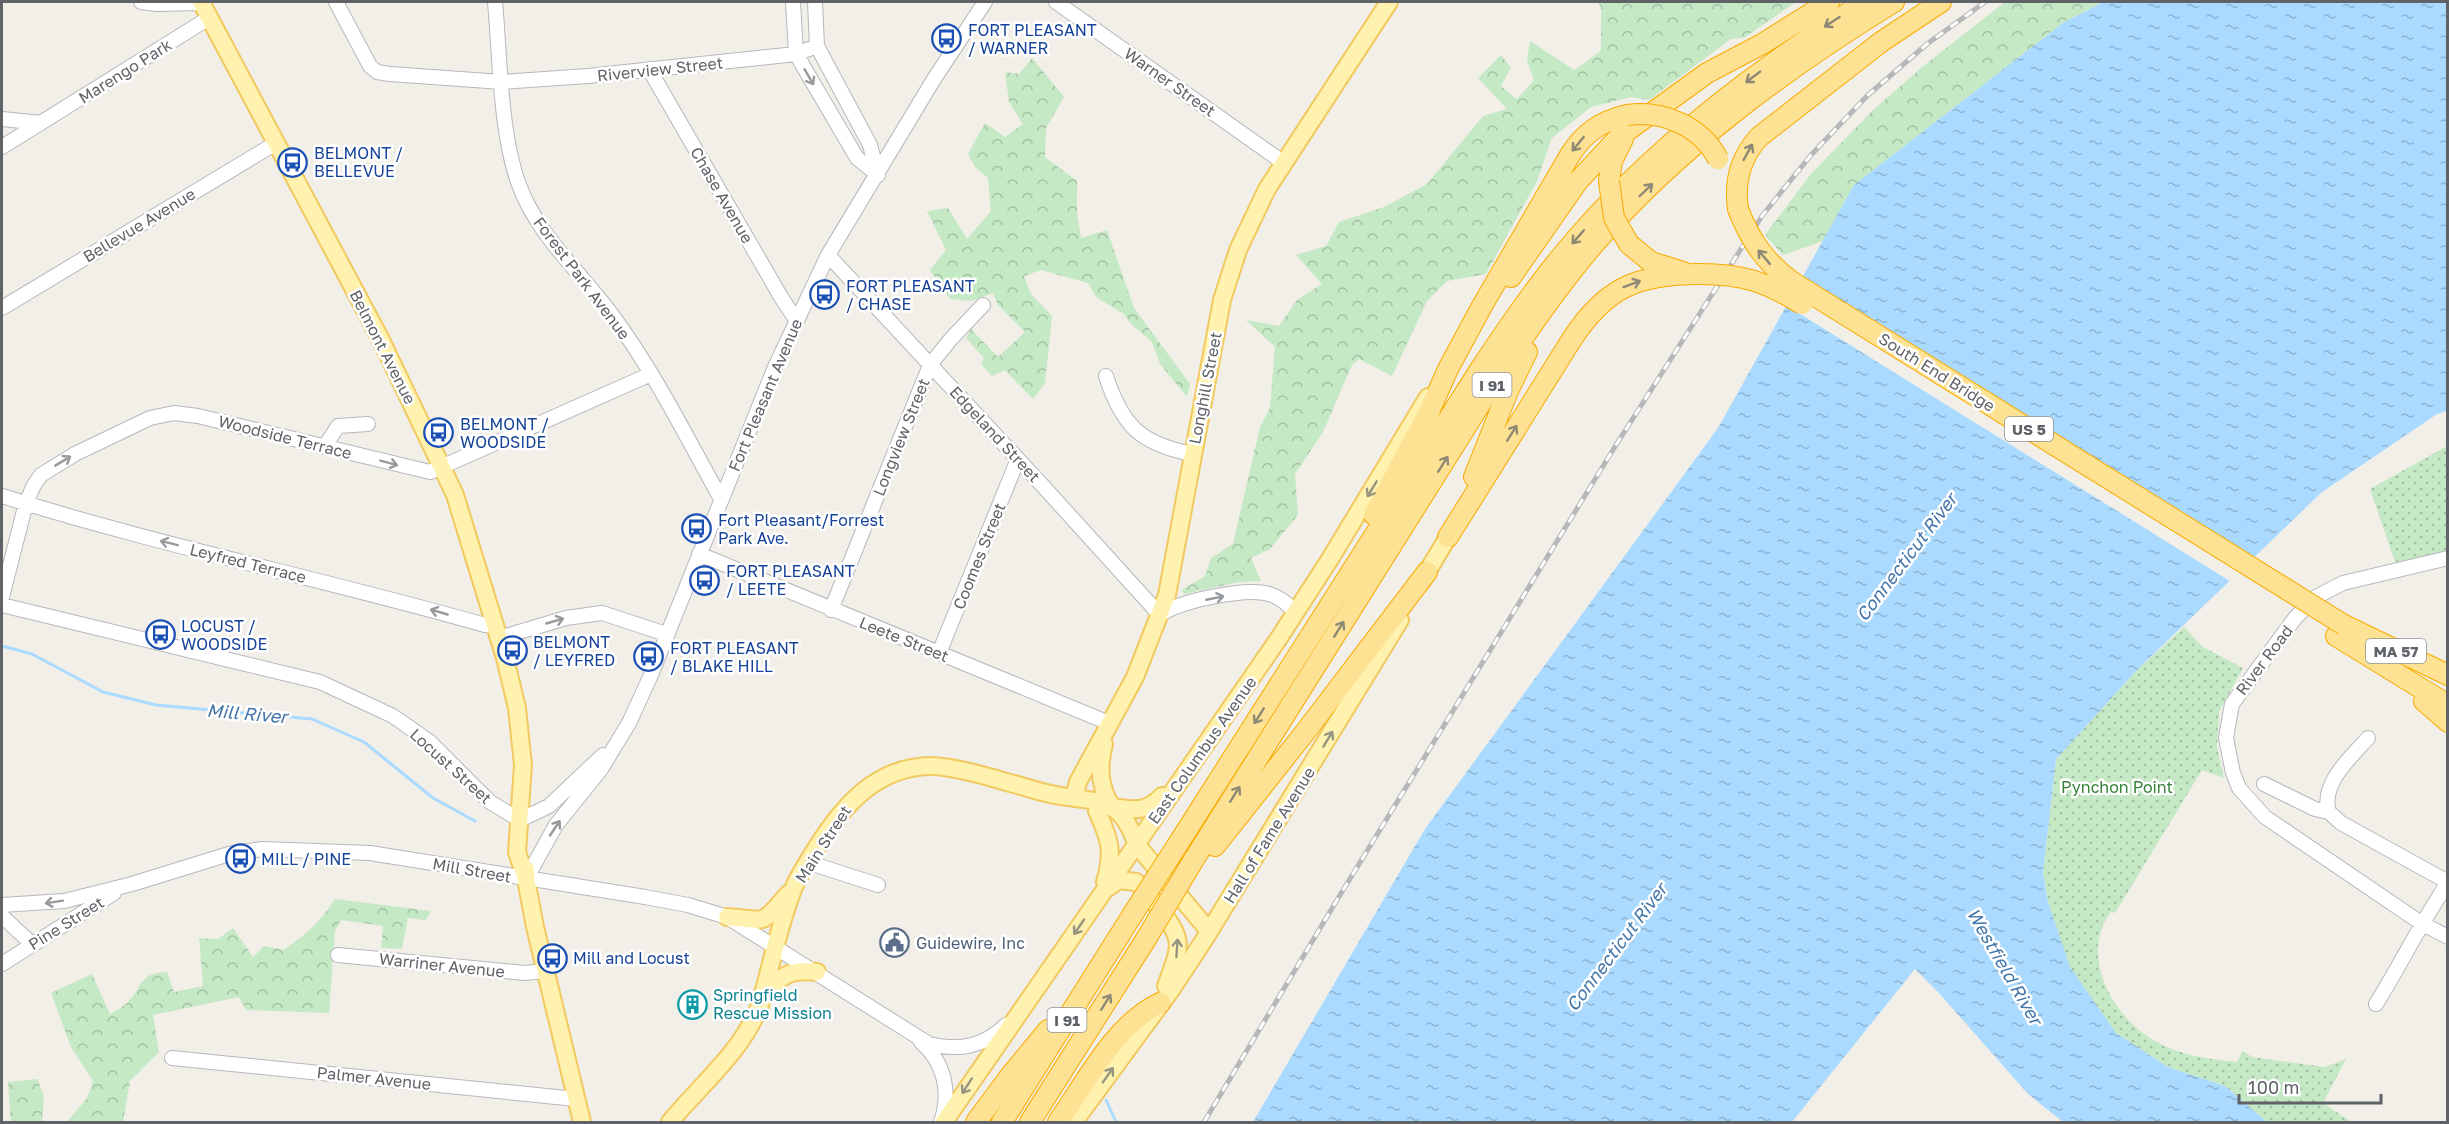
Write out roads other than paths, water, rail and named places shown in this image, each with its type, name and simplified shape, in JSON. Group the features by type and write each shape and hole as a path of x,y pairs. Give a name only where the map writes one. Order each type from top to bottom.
{"highway":[{"name":"US 5","path":"1697,274 1658,265 1645,258 1629,244 1614,218 1609,181 1615,153 1633,118 1769,40 1829,2"},
{"name":"I 91","path":"1002,1122 1290,666 1494,347 1531,294 1578,237 1648,164 1711,110 1778,59 1865,2"},
{"name":"I 91","path":"1030,1122 1196,864 1508,360 1545,307 1596,242 1667,171 1744,104 1803,60 1894,2"},
{"name":"US 5","path":"1738,208 1740,170 1747,152 1758,137 1929,2"},
{"path":"1881,42 1941,2"},
{"name":"South End Bridge","path":"1633,118 1659,116 1679,122 1702,138 1718,159 1758,249 1770,265 1794,284 2340,631"},
{"path":"1290,666 1419,432 1448,369 1492,288 1574,148 1594,128 1607,121 1633,118"},
{"path":"1448,537 1523,358 1596,242"},
{"name":"South End Bridge","path":"1697,274 1740,276 1778,289 2340,631"},
{"path":"1448,537 1572,339 1594,308 1608,296 1631,284 1697,274"},
{"path":"1196,864 1313,722 1427,572"},
{"name":"US 5","path":"2340,631 2382,664 2448,705"},
{"name":"US 5","path":"2340,631 2448,693"},
{"name":"MA 57","path":"2340,631 2448,675"},
{"path":"2382,664 2448,722"},
{"path":"976,1122 1024,1058 1093,978"},
{"path":"1058,1122 1120,1033 1133,1020 1160,1004"}],"main road":[{"name":"Longhill Street","path":"1074,798 1078,782 1135,676 1160,615 1169,583 1222,300 1232,264 1261,200 1389,2"},
{"name":"Belmont Avenue","path":"204,8 381,340 455,495 497,632 517,708 522,739 520,820"},
{"name":"East Columbus Avenue","path":"942,1122 1296,612 1421,408 1448,369"},
{"name":"Hall of Fame Avenue","path":"1074,1122 1160,1004 1209,931 1317,758 1448,537"},
{"path":"1103,891 1111,854 1100,761 1109,723"},
{"name":"Main Street","path":"670,1122 740,1042 752,1024 760,1005 794,887 833,822 856,795 884,777 909,769 941,768 1074,798 1096,799 1104,809 1136,810 1150,808 1183,777"},
{"path":"1104,809 1131,827 1136,844 1209,931"},
{"path":"520,820 527,837 526,879 545,971 582,1122"},
{"path":"1103,891 1119,880 1136,882 1173,926 1177,935 1178,949 1160,1004"},
{"path":"727,917 751,921 766,918 774,912 794,887"},
{"path":"760,1005 771,987 784,975 799,970 817,972"}],"street":[{"path":"141,2 204,8"},
{"name":"Riverview Street","path":"336,2 367,61 376,72 390,75 502,82 588,76 796,54 817,46"},
{"name":"Forest Park Avenue","path":"495,2 510,153 526,202 542,227 616,320 651,374 721,499"},
{"path":"793,2 796,54 857,158 878,175"},
{"path":"815,2 817,46 870,145 878,175"},
{"name":"Fort Pleasant Avenue","path":"526,879 556,825 602,770 615,743 629,723 796,320 828,255 934,79 985,2"},
{"name":"Warner Street","path":"1056,2 1284,162"},
{"name":"Marengo Park","path":"2,147 41,123 204,8"},
{"name":"Chase Avenue","path":"649,69 796,320"},
{"path":"2,119 41,123"},
{"name":"Bellevue Avenue","path":"2,308 276,142"},
{"name":"Edgeland Street","path":"828,255 1160,615"},
{"name":"Longview Street","path":"831,610 930,365 983,305"},
{"name":"Woodside Terrace","path":"2,597 26,503 36,482 56,465 94,444 160,415 179,413 198,416 325,446 425,473 443,468 651,374"},
{"path":"1106,376 1125,417 1143,438 1159,446 1192,454"},
{"path":"325,446 338,426 368,424"},
{"name":"Coomes Street","path":"939,653 1018,459"},
{"name":"Leyfred Terrace","path":"2,496 146,537 379,595 485,625 497,632"},
{"name":"Leete Street","path":"699,554 1109,723"},
{"name":"River Road","path":"2448,558 2343,583 2316,597 2295,618 2232,704 2226,738 2233,773 2239,788 2265,817 2421,923 2448,937"},
{"path":"1160,615 1175,606 1248,592 1261,592 1275,596 1296,612"},
{"name":"Locust Street","path":"2,605 320,682 393,716 430,742 490,802 520,820"},
{"path":"497,632 602,613 666,634"},
{"path":"2329,812 2327,798 2332,783 2368,738"},
{"name":"Fort Pleasant Avenue","path":"520,820 549,806 615,743"},
{"path":"2264,783 2316,809 2329,812 2341,824 2448,883 2421,923 2376,1004"},
{"name":"Mill Street","path":"2,905 54,903 132,884 220,856 262,849 370,853 662,900 727,917 929,1044 945,1048 973,1046 995,1035 1014,1018"},
{"path":"807,862 878,885"},
{"name":"Pine Street","path":"2,964 104,898 132,884"},
{"path":"2,916 32,944"},
{"name":"Warriner Avenue","path":"338,955 525,973 545,971"},
{"name":"Mill Street","path":"913,1035 933,1054 944,1079 947,1098 942,1122"},
{"name":"Palmer Avenue","path":"172,1058 576,1099"}],"water":[{"path":"2103,2 2447,2 2447,411 2437,414 2322,492 2138,669 2056,759 2043,873 2048,902 2070,967 2116,1033 2168,1067 2225,1086 2267,1122 2063,1122 2028,1094 1915,969 1792,1122 1253,1122 1425,829 1718,428 1854,185 2063,23"}],"waterway":[{"name":"Mill River","path":"2,646 32,654 103,692 156,705 312,719 364,742 433,798 475,821"},
{"name":"Mill River","path":"1106,1100 1116,1122"}],"railway":[{"path":"1204,1122 1340,895 1616,445 1762,216 1811,155 1868,95 1927,44 1985,2"}],"place":[{"name":"FORT PLEASANT / WARNER","path":"947,39"},
{"name":"BELMONT / BELLEVUE","path":"293,162"},
{"name":"FORT PLEASANT / CHASE","path":"825,295"},
{"name":"BELMONT / WOODSIDE","path":"439,433"},
{"name":"Fort Pleasant/Forrest Park Ave.","path":"697,529"},
{"name":"FORT PLEASANT / LEETE","path":"705,580"},
{"name":"LOCUST / WOODSIDE","path":"160,635"},
{"name":"BELMONT / LEYFRED","path":"512,651"},
{"name":"FORT PLEASANT / BLAKE HILL","path":"649,657"},
{"name":"MILL / PINE","path":"240,859"},
{"name":"Guidewire, Inc","path":"895,943"},
{"name":"Mill and Locust","path":"552,958"},
{"name":"Springfield Rescue Mission","path":"692,1004"}],"water label":[{"name":"Connecticut River","path":"1906,557"},
{"name":"Connecticut River","path":"1616,947"},
{"name":"Westfield River","path":"2005,966"}],"park label":[{"name":"Pynchon Point","path":"2117,787"}]}
